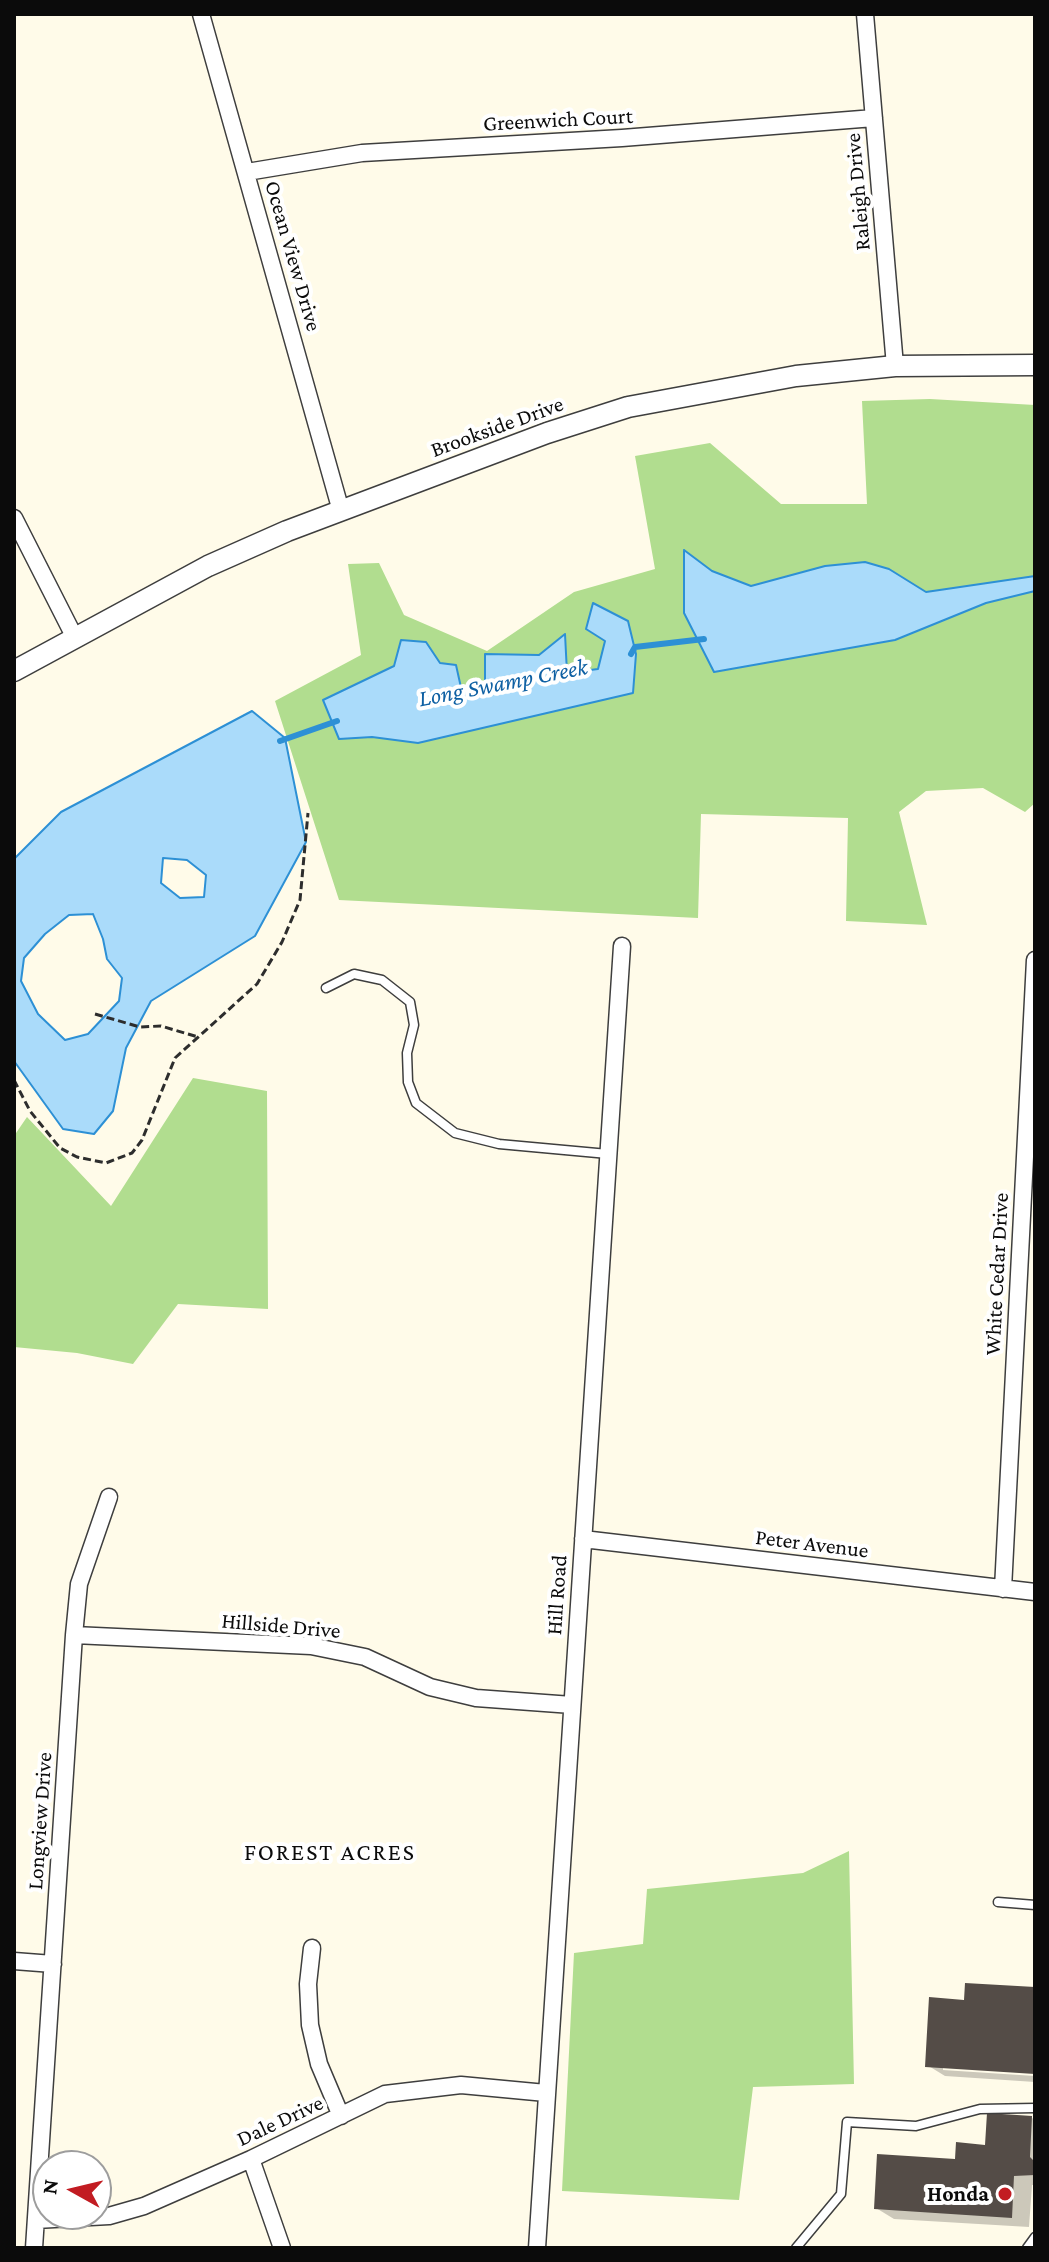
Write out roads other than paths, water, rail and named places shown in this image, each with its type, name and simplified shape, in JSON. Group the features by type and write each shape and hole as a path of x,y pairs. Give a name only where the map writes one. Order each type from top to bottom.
{"street":[{"name":"Ocean View Drive","path":"201,14 341,511"},
{"name":"Raleigh Drive","path":"865,14 895,366"},
{"name":"Greenwich Court","path":"247,172 362,153 622,138 874,118"},
{"name":"Brookside Drive","path":"14,671 208,566 287,531 547,433 628,407 796,376 895,366 1035,365"},
{"path":"14,518 75,638"},
{"name":"Hill Road","path":"537,2248 622,946"},
{"name":"White Cedar Drive","path":"1003,1589 1035,960"},
{"name":"Longview Drive","path":"41,2150 79,1584 109,1497"},
{"name":"Peter Avenue","path":"583,1539 1035,1592"},
{"name":"Hillside Drive","path":"74,1635 311,1646 365,1657 430,1687 476,1698 572,1705"},
{"path":"312,1948 308,1984 310,2025 319,2064 341,2116"},
{"path":"14,1961 53,1964"},
{"name":"Dale Drive","path":"112,2215 144,2206 251,2159 385,2094 461,2085 546,2093"},
{"path":"251,2159 282,2248"}],"lane":[{"path":"326,988 354,974 382,980 410,1002 414,1025 407,1053 408,1082 416,1103 455,1133 499,1144 609,1154"},
{"path":"998,1902 1035,1905"},
{"path":"796,2248 841,2194 847,2122 916,2126 980,2109 1035,2108"},
{"path":"1027,2248 1035,2237"}],"water":[{"path":"684,550 712,571 751,586 825,566 865,562 889,569 926,592 1035,576 1035,591 986,603 895,640 714,672 684,613"},
{"path":"593,603 628,621 636,654 633,693 418,743 372,737 339,739 323,700 394,666 401,640 426,642 440,663 456,665 462,692 485,691 485,654 539,655 565,634 567,673 598,669 605,641 586,629"},
{"path":"252,711 285,738 306,842 255,936 151,1001 126,1048 113,1111 94,1134 63,1129 14,1061 14,859 61,812","holes":["163,858 187,860 206,875 204,897 180,898 161,883","93,914 107,959 122,978 119,1001 88,1034 65,1040 38,1014 21,981 24,958 45,934 69,915"]}],"waterway":[{"name":"Long Swamp Creek","path":"631,654 635,647 704,639"},
{"name":"Long Swamp Creek","path":"280,741 337,721"}],"place":[{"name":"Honda","path":"1005,2194"}],"district":[{"name":"FOREST ACRES","path":"330,1853"}]}
